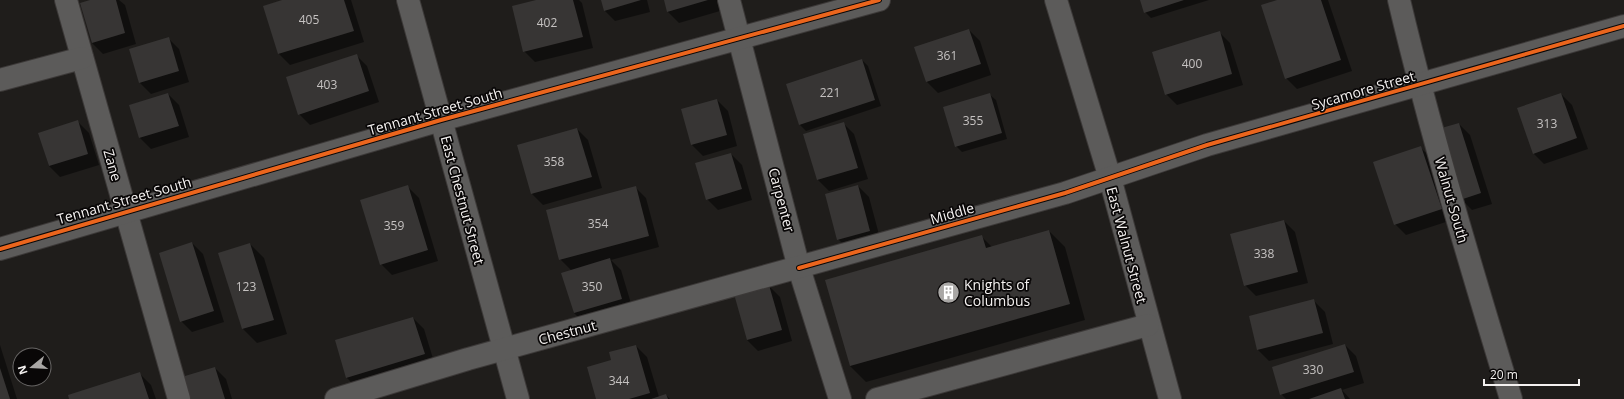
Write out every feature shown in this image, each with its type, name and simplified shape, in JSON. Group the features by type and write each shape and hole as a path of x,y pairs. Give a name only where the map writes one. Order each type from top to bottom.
{"street":[{"name":"Zane","path":"66,0 179,399"},
{"name":"East Chestnut Street","path":"408,0 518,399"},
{"name":"Carpenter","path":"729,0 799,268 840,399"},
{"name":"Tennant Street South","path":"0,248 441,120 878,0"},
{"name":"East Walnut Street","path":"1056,0 1110,178 1148,325 1170,399"},
{"name":"Walnut South","path":"1399,0 1419,85 1468,259 1511,399"},
{"name":"Sycamore Street","path":"1110,178 1207,145 1624,26"},
{"path":"0,80 82,58"},
{"name":"Middle","path":"799,268 1058,195 1110,178"},
{"name":"Chestnut","path":"336,399 504,350 799,268"},
{"path":"877,399 1148,325"}],"building":[{"path":"90,0 116,0 125,33 92,43 80,3"},
{"path":"282,0 344,0 354,31 278,54 263,6"},
{"path":"536,0 573,0 583,37 523,52 512,6"},
{"path":"601,0 641,0 604,11"},
{"path":"664,0 708,0 667,12"},
{"path":"1140,0 1184,0 1144,13"},
{"path":"1277,0 1321,0 1341,60 1285,79 1261,5"},
{"path":"969,29 981,64 926,82 914,47"},
{"path":"1220,31 1232,74 1165,95 1152,52"},
{"path":"169,37 179,71 139,83 129,49"},
{"path":"357,54 369,91 298,115 286,77"},
{"path":"862,59 875,100 799,125 786,84"},
{"path":"168,93 179,126 139,138 129,105"},
{"path":"990,93 1002,133 955,147 943,107"},
{"path":"1561,93 1577,138 1533,154 1517,108"},
{"path":"717,99 727,135 691,145 681,109"},
{"path":"78,120 88,154 49,166 38,133"},
{"path":"844,122 858,168 817,180 803,134"},
{"path":"1459,123 1481,193 1460,200 1438,129"},
{"path":"577,128 592,177 531,194 517,145"},
{"path":"1421,146 1442,209 1394,225 1373,162"},
{"path":"731,153 742,189 706,200 695,163"},
{"path":"408,185 428,250 380,265 360,200"},
{"path":"858,185 870,231 837,240 825,194"},
{"path":"636,186 649,236 559,260 546,210"},
{"path":"1284,220 1298,272 1244,286 1230,234"},
{"name":"Knights of Columbus","path":"1049,230 1070,304 850,366 825,280 982,235 986,248"},
{"path":"192,242 214,311 180,322 159,253"},
{"path":"250,243 274,320 242,329 218,253"},
{"path":"610,258 622,299 574,313 561,273"},
{"path":"769,285 782,330 747,340 734,294"},
{"path":"1314,299 1323,333 1257,350 1249,316"},
{"path":"413,317 425,354 346,378 335,340"},
{"path":"1345,344 1354,372 1280,395 1272,367"},
{"path":"636,345 650,393 629,399 596,399 587,367 611,360 609,352"},
{"path":"215,367 225,399 181,399 175,379"},
{"path":"0,368 10,399 0,399"},
{"path":"140,372 149,399 69,399 68,395"},
{"path":"1341,388 1345,399 1309,399"},
{"path":"666,394 668,399 651,399"}],"cycle path":[{"path":"0,249 441,120 879,0"},
{"path":"799,268 1065,193 1207,145 1624,26"}],"place":[{"name":"Knights of Columbus","path":"948,292"}]}
